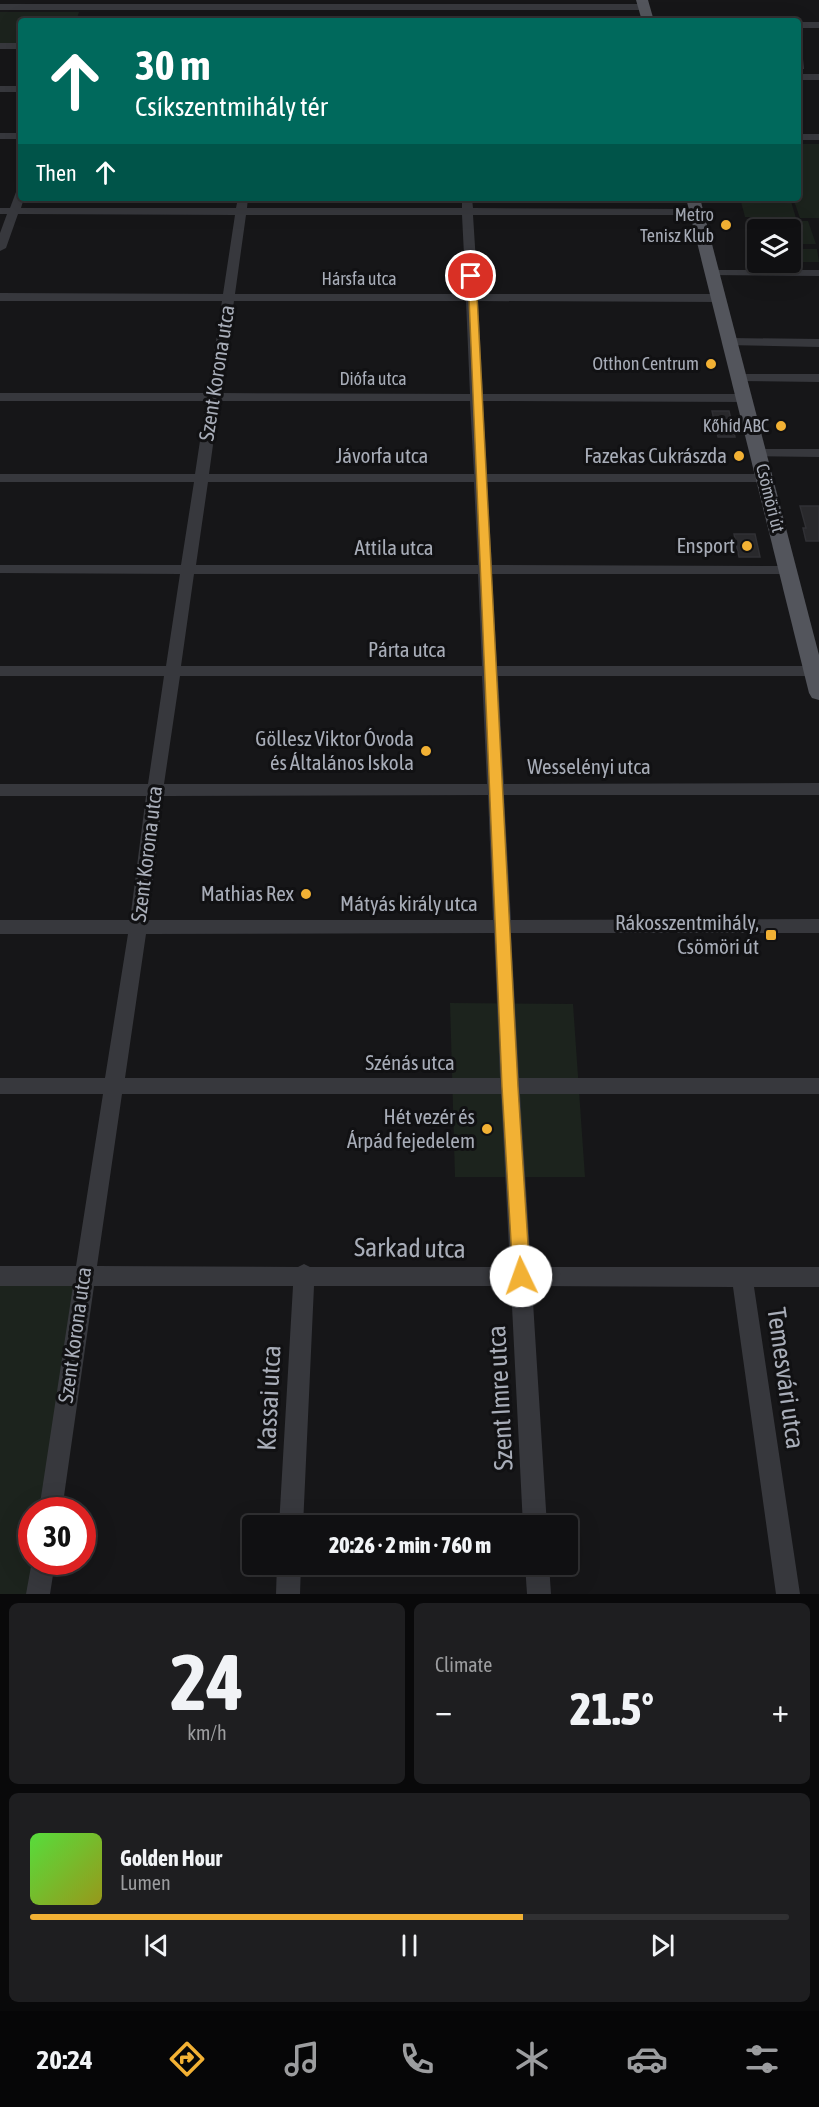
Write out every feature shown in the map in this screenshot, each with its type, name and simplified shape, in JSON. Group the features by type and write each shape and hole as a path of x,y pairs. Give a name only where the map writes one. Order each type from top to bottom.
{"main road":[{"name":"Csömöri út","path":"695,205 819,693"}],"street":[{"path":"82,18 87,3"},
{"path":"0,7 87,3 271,7 643,4"},
{"path":"801,25 819,25"},
{"path":"0,46 18,46"},
{"path":"801,68 819,77"},
{"path":"0,89 18,89"},
{"path":"0,136 18,136"},
{"path":"801,137 819,137"},
{"path":"0,248 18,200"},
{"path":"0,211 242,204 695,205"},
{"name":"Szent Korona utca","path":"52,1497 138,927 154,790 242,204"},
{"path":"468,204 510,1087"},
{"path":"713,273 819,273"},
{"name":"Hársfa utca","path":"0,297 719,298"},
{"path":"730,342 819,343"},
{"path":"740,378 819,378"},
{"name":"Diófa utca","path":"0,397 745,398"},
{"path":"758,453 819,453"},
{"name":"Jávorfa utca","path":"0,478 765,478"},
{"name":"Attila utca","path":"0,569 788,570"},
{"name":"Párta utca","path":"0,671 813,671"},
{"name":"Wesselényi utca","path":"0,790 819,789"},
{"name":"Mátyás király utca","path":"0,927 819,926"},
{"name":"Szénás utca","path":"0,1086 819,1086"},
{"name":"Szent Imre utca","path":"510,1087 534,1515"},
{"name":"Kassai utca","path":"292,1515 304,1274"},
{"name":"Sarkad utca","path":"0,1275 819,1277"},
{"name":"Temesvári utca","path":"742,1276 788,1594"},
{"path":"38,1594 40,1575"},
{"path":"288,1594 289,1575"},
{"path":"538,1575 539,1594"}],"shaded area":[{"path":"0,12 79,12 77,18 18,18 18,44 0,44"},
{"path":"801,144 819,144 819,218 800,218 794,201 801,201"},
{"path":"741,201 791,201 796,218 745,217"},
{"path":"801,221 808,221 816,244 801,244"},
{"path":"801,249 817,249 819,262 801,262"},
{"path":"450,1003 573,1004 585,1177 455,1177"},
{"path":"0,1276 83,1276 52,1497 18,1497 18,1575 41,1575 38,1594 0,1594"}],"building":[{"path":"712,411 729,411 735,437 718,437"},
{"path":"800,506 819,506 819,541 806,541 803,528 806,528"},
{"name":"Ensport","path":"734,534 755,534 760,557 739,557"}],"place":[{"name":"Metro Tenisz Klub","path":"726,225"},
{"name":"Otthon Centrum","path":"711,364"},
{"name":"Kőhíd ABC","path":"781,426"},
{"name":"Fazekas Cukrászda","path":"739,456"},
{"name":"Ensport","path":"747,546"},
{"name":"Göllesz Viktor Óvoda és Általános Iskola","path":"426,751"},
{"name":"Mathias Rex","path":"306,894"},
{"name":"Rákosszentmihály, Csömöri út","path":"771,935"},
{"name":"Hét vezér és Árpád fejedelem","path":"487,1129"}],"route":[{"path":"471,276 521,1276"}]}
